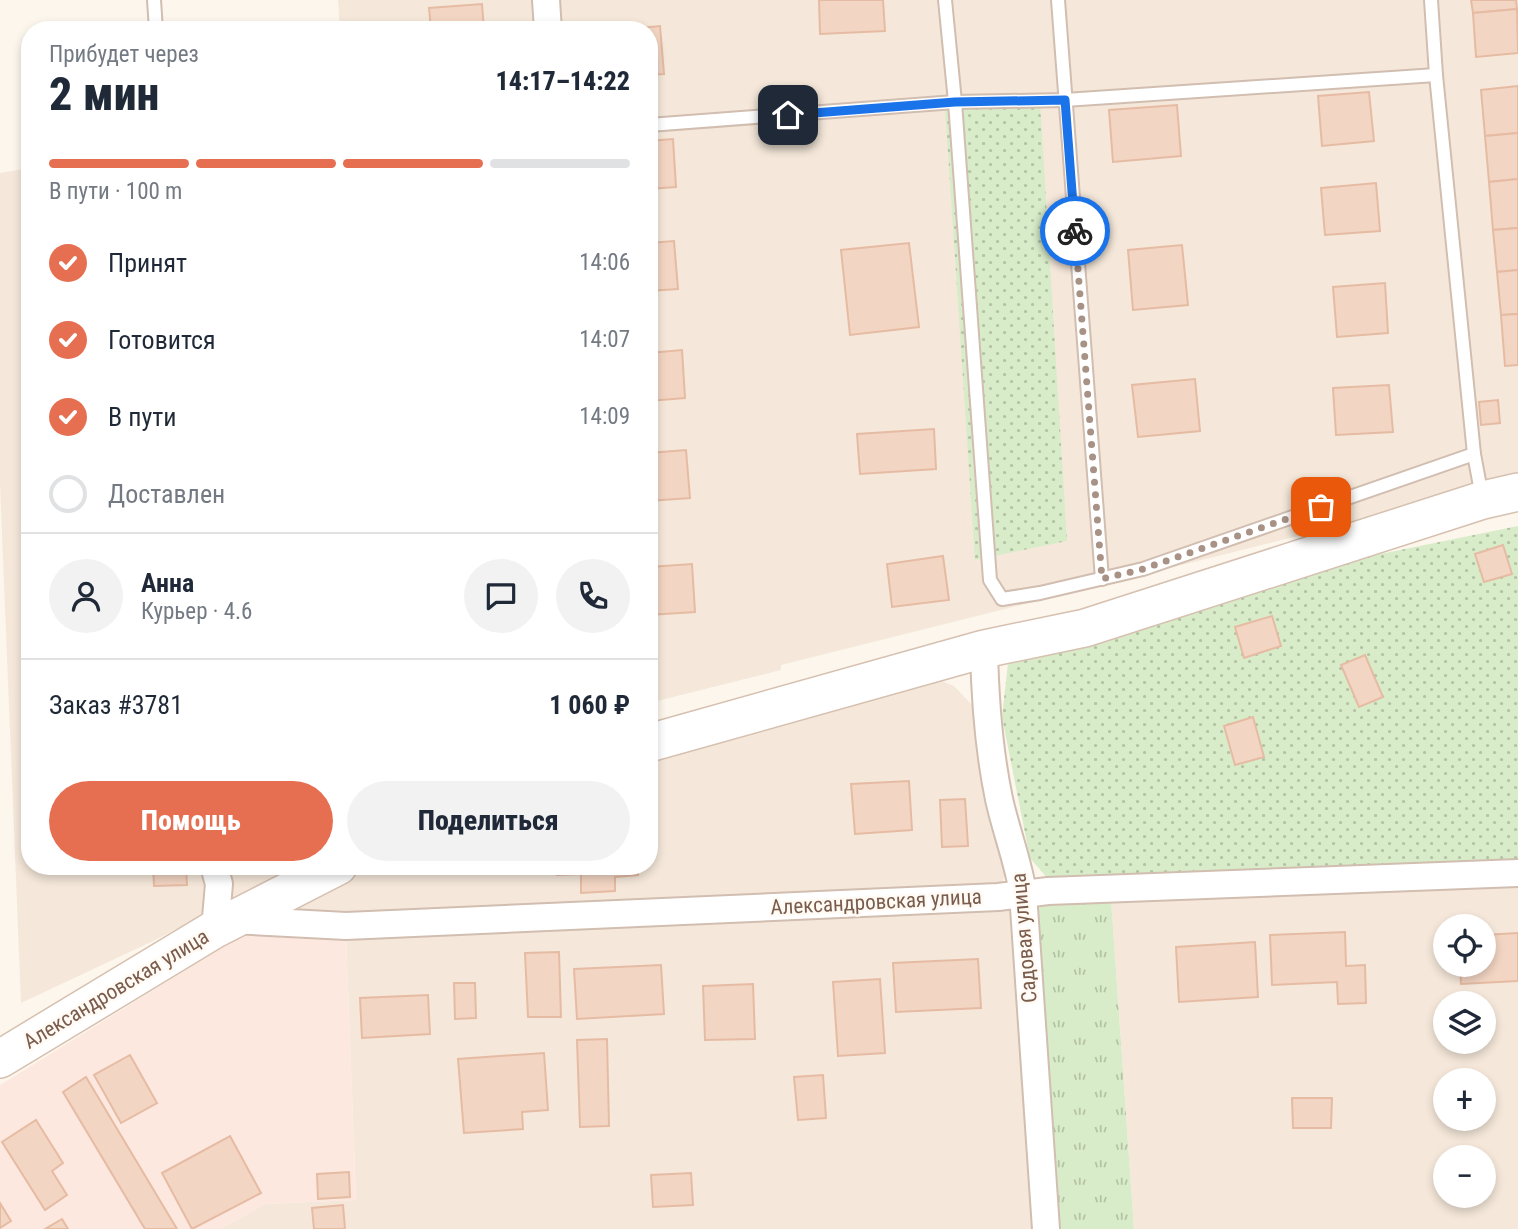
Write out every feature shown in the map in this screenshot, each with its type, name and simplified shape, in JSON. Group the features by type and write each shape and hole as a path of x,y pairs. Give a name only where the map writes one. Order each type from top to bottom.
{"street":[{"path":"546,0 547,21"},
{"path":"658,740 984,649 1085,628 1483,500 1518,492"},
{"name":"Садовая улица","path":"984,649 985,694 999,800 1018,865 1023,893 1045,1229"},
{"name":"Александровская улица","path":"224,925 346,926 970,898 1023,893 1518,873"},
{"path":"216,875 224,925"},
{"name":"Александровская улица","path":"0,1059 224,925 321,875"}],"lane":[{"path":"154,0 155,21"},
{"path":"945,0 990,580 1002,599 1143,569 1474,454"},
{"path":"1058,0 1102,579"},
{"path":"1431,0 1474,454 1483,500"},
{"path":"658,124 955,102 1065,100 1436,75"}],"shaded area":[{"path":"338,0 1518,0 1518,478 1450,498 781,665 781,670 658,701 658,21 339,21"},
{"path":"21,170 21,875 284,875 21,1003 0,484 0,173"},
{"path":"933,677 954,686 974,707 1006,867 1003,882 995,890 344,917 287,909 351,875 658,875 658,753"},
{"path":"1518,881 1518,1229 1134,1229 1111,899"},
{"path":"1001,904 1010,912 1034,1229 220,1229 265,1204 356,1200 346,936"},
{"path":"241,936 346,936 356,1200 265,1204 220,1229 0,1229 0,1085"}],"green space":[{"path":"1040,102 1067,541 975,560 945,108"},
{"path":"1518,526 1518,867 1049,880 1030,858 1002,717 1008,663 993,633"},
{"path":"1111,899 1134,1229 1053,1229 1035,911 1044,904"}],"building":[{"path":"819,0 883,0 885,31 820,34"},
{"path":"1471,0 1516,0 1517,9 1473,13"},
{"path":"482,4 483,21 430,21 429,8"},
{"path":"1517,9 1518,53 1476,57 1473,13"},
{"path":"658,26 664,74 658,74"},
{"path":"1518,86 1518,133 1485,136 1481,90"},
{"path":"1369,92 1374,141 1322,146 1318,96"},
{"path":"1177,105 1181,156 1113,162 1109,110"},
{"path":"1518,133 1518,179 1489,182 1485,136"},
{"path":"673,139 676,187 658,188 658,140"},
{"path":"1518,179 1518,228 1493,230 1489,182"},
{"path":"1376,183 1380,231 1325,235 1321,188"},
{"path":"1518,228 1518,270 1497,272 1493,230"},
{"path":"674,241 678,289 658,290 658,242"},
{"path":"909,243 919,327 850,335 841,250"},
{"path":"1182,245 1188,305 1133,310 1128,250"},
{"path":"1518,270 1518,314 1501,315 1497,272"},
{"path":"1385,283 1388,333 1337,337 1333,287"},
{"path":"1518,314 1518,365 1505,366 1501,315"},
{"path":"682,350 685,398 658,400 658,352"},
{"path":"1195,379 1200,431 1138,437 1132,385"},
{"path":"1389,385 1393,432 1336,435 1333,388"},
{"path":"1498,400 1500,423 1481,425 1479,402"},
{"path":"934,429 936,469 860,474 857,434"},
{"path":"686,450 690,498 658,500 658,452"},
{"path":"1503,545 1512,574 1484,582 1475,554"},
{"path":"943,556 949,600 892,607 887,564"},
{"path":"692,564 695,612 658,614 658,566"},
{"path":"1272,616 1281,646 1244,658 1235,627"},
{"path":"1365,655 1383,697 1359,707 1341,665"},
{"path":"1253,717 1264,757 1235,765 1224,726"},
{"path":"909,781 912,830 855,834 851,784"},
{"path":"965,799 968,846 942,847 940,800"},
{"path":"153,875 186,875 187,885 154,886"},
{"path":"581,875 638,875 615,877 615,891 581,893"},
{"path":"1345,932 1346,966 1365,965 1366,1003 1338,1004 1337,982 1272,985 1270,935"},
{"path":"1518,933 1518,981 1461,984 1461,977 1496,977 1496,934"},
{"path":"1255,942 1258,997 1179,1002 1176,947"},
{"path":"559,952 561,1017 528,1017 525,953"},
{"path":"978,959 981,1008 896,1012 893,963"},
{"path":"661,965 664,1014 577,1019 574,969"},
{"path":"880,979 885,1053 838,1056 833,982"},
{"path":"454,983 475,983 476,1018 455,1019"},
{"path":"753,984 755,1039 705,1040 703,986"},
{"path":"428,995 430,1034 362,1038 360,998"},
{"path":"607,1039 609,1126 580,1127 577,1040"},
{"path":"544,1053 548,1110 522,1112 523,1129 464,1133 458,1059"},
{"path":"130,1055 157,1103 121,1123 94,1075"},
{"path":"823,1075 826,1118 798,1120 794,1077"},
{"path":"86,1077 177,1229 145,1229 63,1092"},
{"path":"1292,1098 1332,1098 1331,1128 1293,1128"},
{"path":"36,1120 63,1163 52,1171 67,1195 45,1210 2,1142"},
{"path":"230,1136 261,1193 192,1229 162,1173"},
{"path":"349,1172 350,1197 318,1199 317,1174"},
{"path":"691,1173 693,1205 653,1207 651,1175"},
{"path":"0,1203 11,1221 0,1228"},
{"path":"343,1205 345,1229 314,1229 312,1208"},
{"path":"62,1219 68,1229 45,1229"}],"way so far":[{"path":"1075,231 1102,579 1143,569 1321,507"}],"route":[{"path":"788,115 955,102 1065,100 1075,231"}]}
